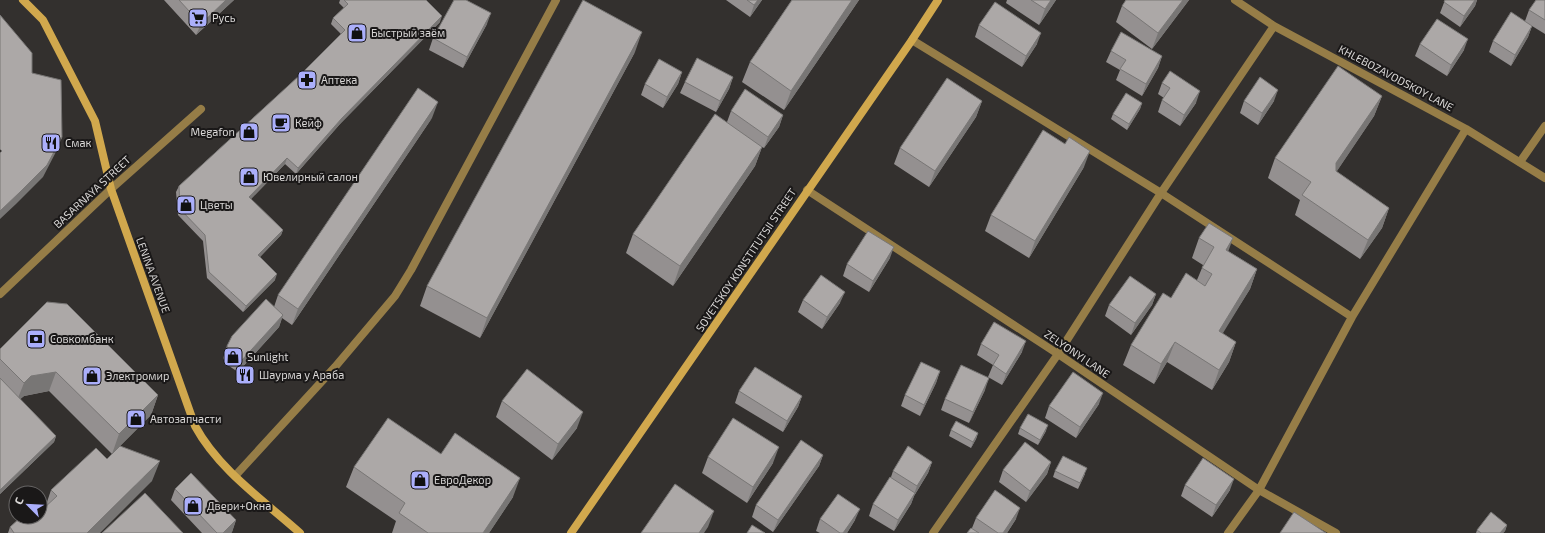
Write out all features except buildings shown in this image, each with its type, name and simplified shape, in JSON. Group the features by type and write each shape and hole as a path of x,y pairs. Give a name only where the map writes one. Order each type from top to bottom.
{"main road":[{"name":"LENINA AVENUE","path":"23,0 43,20 95,121 111,188 195,426 203,441 214,455 235,476 300,533"},
{"name":"SOVETSKOY KONSTITUTSII STREET","path":"571,533 912,40 938,0"}],"street":[{"path":"235,476 335,367 395,296 412,270 556,0"},
{"name":"KHLEBOZAVODSKOY LANE","path":"1235,0 1274,26 1466,129 1545,178"},
{"path":"934,533 1058,354 1161,193 1274,26"},
{"path":"912,40 1161,193 1352,317"},
{"name":"BASARNAYA STREET","path":"0,294 111,188 201,108"},
{"path":"1520,162 1545,126"},
{"path":"1228,533 1259,490 1352,317 1466,129"},
{"name":"ZELYONYI LANE","path":"807,190 1058,354 1259,490 1336,533"}],"place":[{"name":"Русь","path":"198,18"},
{"name":"Быстрый заём","path":"357,33"},
{"name":"Аптека","path":"307,80"},
{"name":"Кейф","path":"281,123"},
{"name":"Megafon","path":"249,132"},
{"name":"Смак","path":"51,143"},
{"name":"Ювелирный салон","path":"249,177"},
{"name":"Цветы","path":"186,205"},
{"name":"Совкомбанк","path":"36,339"},
{"name":"Sunlight","path":"233,357"},
{"name":"Шаурма у Араба","path":"245,375"},
{"name":"Электромир","path":"92,376"},
{"name":"Автозапчасти","path":"136,419"},
{"name":"ЕвроДекор","path":"420,480"},
{"name":"Двери+Окна","path":"193,506"}]}
